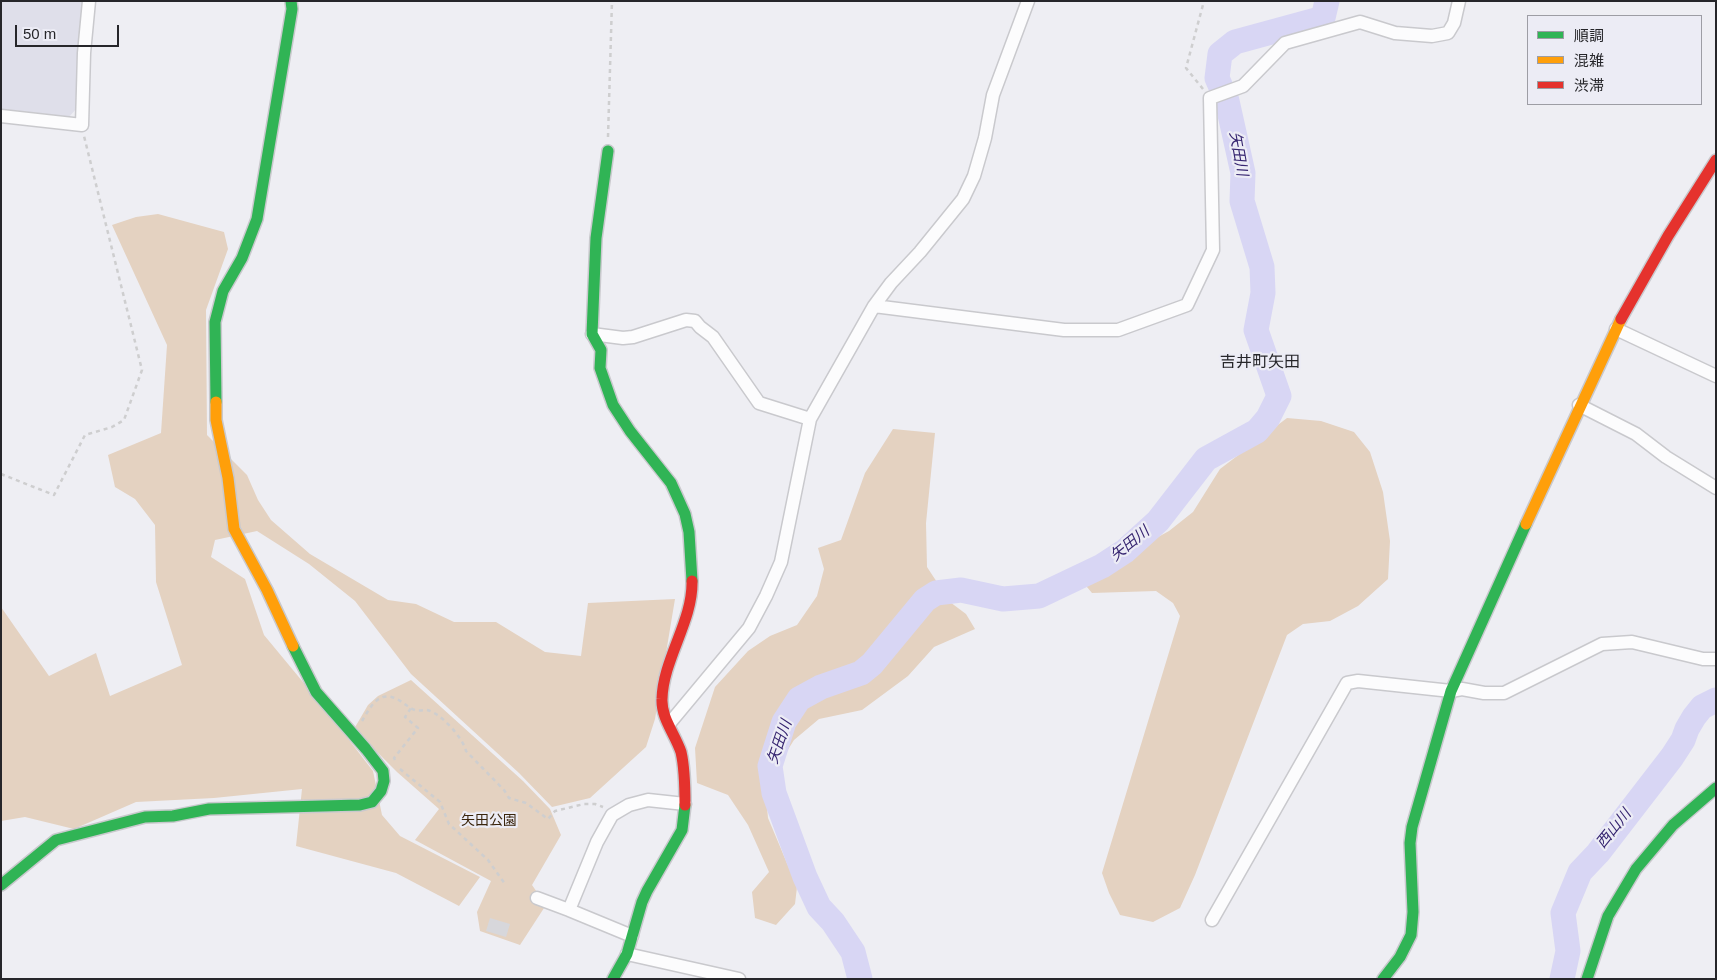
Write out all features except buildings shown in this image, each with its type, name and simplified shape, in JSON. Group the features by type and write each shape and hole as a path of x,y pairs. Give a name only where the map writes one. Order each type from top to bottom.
{"street":[{"path":"1,116 82,125 84,53 89,1"},
{"path":"1,885 56,840 145,817 173,816 209,809 276,806 345,806 372,802 382,791 384,781 382,771 354,735 316,692 288,638 267,590 234,529 228,478 216,420 215,322 223,291 242,258 256,218 292,9 291,1"},
{"path":"668,724 749,628 766,596 780,562 810,419 874,306 891,283 920,252 963,200 974,176 986,138 993,95 1028,1"},
{"path":"874,306 1064,330 1118,330 1187,305 1213,250 1210,98 1243,86 1285,43 1360,22 1394,33 1432,36 1448,33 1454,23 1459,1"},
{"path":"608,151 596,238 592,334 601,350 600,368 613,405 630,431 671,483 685,514 690,550 692,597 670,662 662,696 662,709 681,753 685,804 682,830 646,891 627,954 613,979"},
{"path":"1382,979 1400,956 1411,936 1413,912 1410,844 1412,827 1451,691 1579,405 1616,329 1668,236 1716,160"},
{"path":"592,334 623,338 633,337 686,320 695,321 700,328 713,338 759,403 810,419"},
{"path":"1616,329 1716,376"},
{"path":"1579,405 1636,434 1666,458 1716,488"},
{"path":"1212,920 1348,683 1358,681 1451,691 1462,689 1484,693 1504,693 1602,644 1632,642 1702,659 1716,659"},
{"path":"1587,979 1608,916 1636,869 1673,826 1716,788"},
{"path":"569,910 597,842 612,814 629,805 648,800 685,804"},
{"path":"537,898 632,936"},
{"path":"627,954 739,979"}],"path":[{"path":"608,151 612,1"},
{"path":"1204,1 1186,68 1210,98"},
{"path":"1,474 54,495 85,435 112,427 124,420 142,370 82,125"},
{"path":"354,735 369,710 383,698 396,698 416,710 428,710 453,728 465,745 466,752 504,790 509,798 526,803 548,820 555,811 584,804 595,804 616,812"},
{"path":"412,708 405,717 418,728 394,758 401,770 440,802 449,824 488,860 505,884"}],"shaded area":[{"path":"1,1 86,1 78,107 68,118 1,109"}],"green space":[{"path":"158,214 224,232 228,249 206,310 207,435 247,475 258,500 271,520 310,554 388,600 416,604 454,622 496,622 545,652 581,656 588,603 675,599 655,719 646,747 590,798 552,807 519,773 411,674 355,601 309,564 257,531 215,540 211,557 245,579 264,635 373,771 382,815 400,836 480,877 459,906 396,873 296,846 302,789 214,798 136,802 74,829 25,817 1,821 1,607 49,676 96,653 110,696 182,665 156,582 155,525 135,499 115,487 108,455 161,433 167,345 112,225 136,217"},
{"path":"1287,418 1321,421 1354,432 1370,452 1383,492 1390,541 1388,579 1358,606 1330,621 1303,624 1287,635 1195,875 1180,908 1153,922 1120,915 1102,873 1180,616 1173,603 1156,591 1092,593 1082,581 1086,566 1105,552 1140,547 1169,531 1193,512 1220,469"},
{"path":"893,429 935,433 926,523 927,567 950,602 966,614 975,629 934,647 908,676 862,710 819,719 794,740 765,786 768,818 797,887 795,904 776,925 755,918 752,892 769,872 748,825 728,795 697,783 695,748 715,687 748,651 770,636 797,625 817,596 824,569 818,548 841,540 865,473"},
{"name":"矢田公園","path":"411,680 523,781 550,809 561,835 532,885 546,905 520,945 480,931 477,912 491,881 415,840 439,809 397,772 354,729 368,705 378,696"}],"waterway":[{"name":"矢田川","path":"860,979 853,952 833,922 819,907 805,877 774,793 770,766 784,722 799,699 821,687 861,673 872,664 925,600 936,593 961,590 1003,599 1039,596 1102,566 1125,551 1158,521 1206,459 1257,431 1268,418 1279,396 1256,330 1263,293 1262,267 1242,201 1243,173 1227,101 1217,78 1220,54 1235,42 1323,18 1327,1"},
{"name":"西山川","path":"1562,979 1568,951 1563,913 1580,872 1598,853 1672,757 1694,717 1702,707 1716,700"}],"traffic: fast":[{"path":"216,402 215,322 223,291 242,258 257,219 292,9 291,1"},
{"path":"608,151 596,238 592,334 601,350 600,368 613,405 630,431 671,483 685,514 689,532 692,581"},
{"path":"1383,979 1400,957 1411,935 1413,912 1410,843 1412,827 1451,691 1526,524"},
{"path":"1,885 56,840 145,817 173,816 209,809 360,805 372,802 381,791 384,781 383,771 316,692 293,646"},
{"path":"1587,979 1608,916 1636,869 1673,825 1716,788"},
{"path":"613,979 627,954 647,891 682,830 685,805"}],"traffic: slow":[{"path":"1526,524 1621,319"},
{"path":"216,402 216,420 228,478 234,529 267,590 293,646"}],"traffic: jam":[{"path":"1621,319 1668,236 1716,160"},
{"path":"685,805 684,771 681,752 666,719 662,699 667,669 688,611 692,581"}],"district":[{"name":"吉井町矢田","path":"1260,363"}]}
